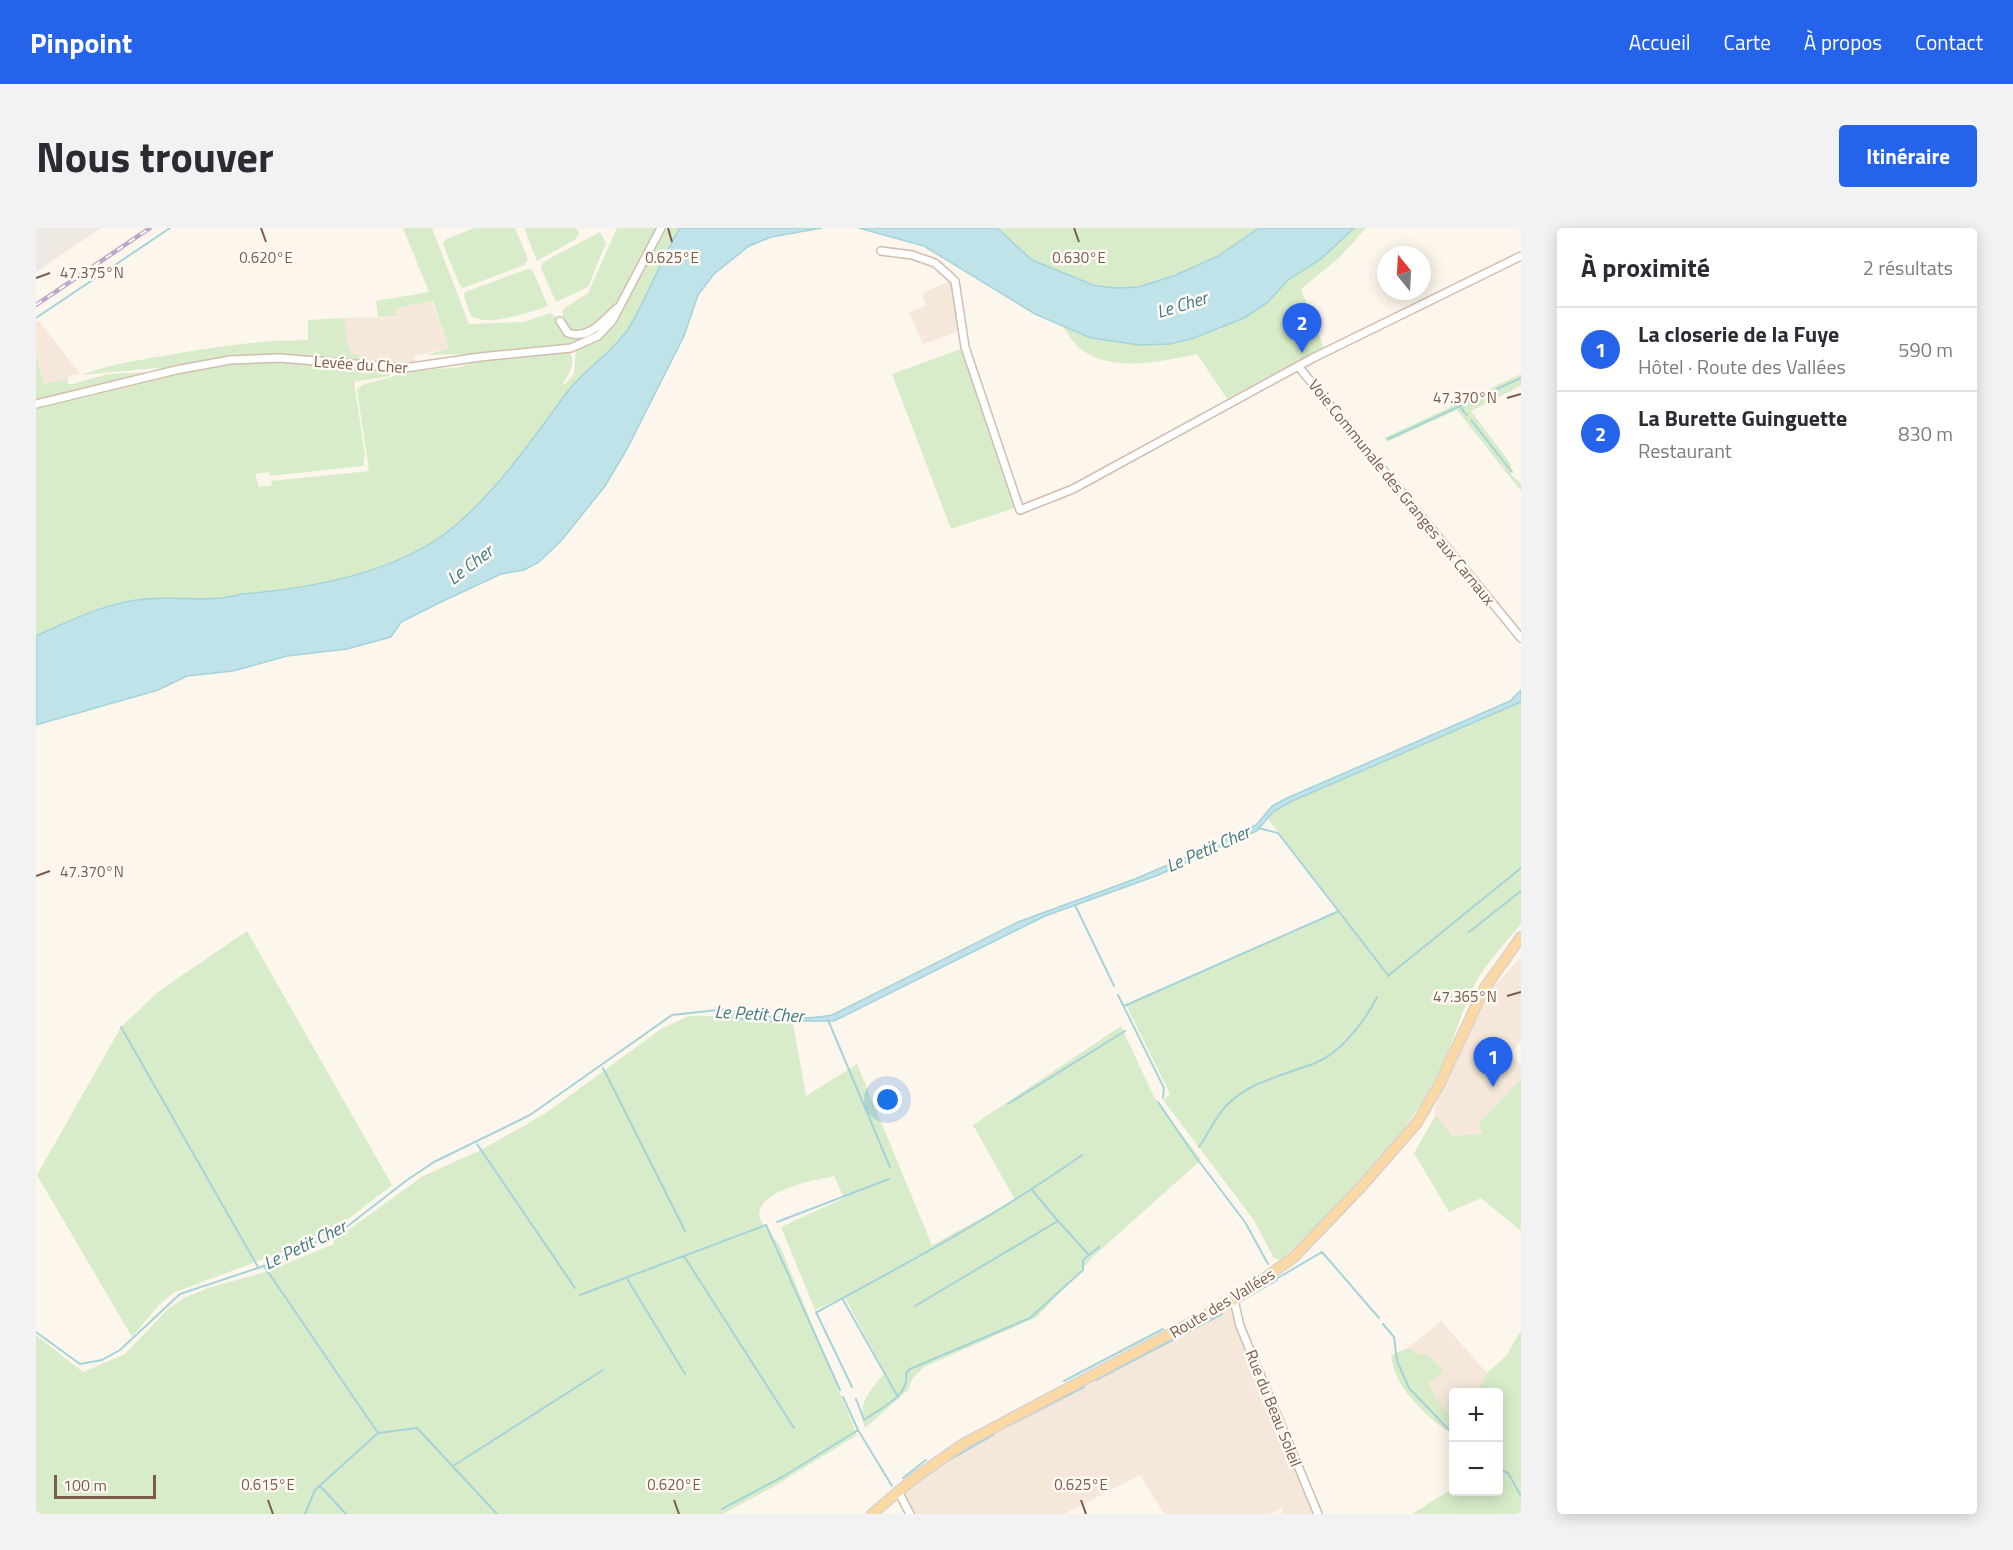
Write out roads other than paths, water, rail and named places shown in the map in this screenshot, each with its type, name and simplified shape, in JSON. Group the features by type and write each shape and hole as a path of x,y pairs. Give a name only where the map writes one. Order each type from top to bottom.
{"main road":[{"name":"Route des Vallées","path":"872,1514 898,1491 963,1444 1234,1300 1298,1253 1410,1132 1439,1085 1484,989 1521,937"}],"street":[{"name":"Levée du Cher","path":"36,405 176,370 230,360 279,358 405,369 480,357 572,348 595,333 621,304 661,228"},
{"name":"Voie Communale des Granges aux Carnaux","path":"881,251 912,255 935,263 955,281 965,347 1020,510 1072,489 1299,366 1521,638"},
{"path":"1299,366 1521,256"},
{"path":"560,321 572,334 595,333"},
{"name":"Rue du Beau Soleil","path":"1234,1300 1240,1326 1318,1514"},
{"path":"898,1491 910,1514"}],"water":[{"name":"Le Cher","path":"680,228 822,228 771,237 749,246 714,274 698,295 684,336 626,451 605,486 561,541 539,562 524,570 501,574 401,622 391,637 347,649 287,656 233,671 187,676 158,690 36,725 36,636 89,613 131,601 157,598 230,597 295,588 351,576 405,557 451,529 499,481 575,383 622,338"},
{"name":"Le Cher","path":"859,228 997,228 1032,260 1093,285 1115,288 1139,287 1176,275 1218,256 1259,228 1354,228 1321,259 1289,279 1267,303 1244,318 1194,338 1170,344 1140,345 1091,338 1035,314 924,246"},
{"path":"1521,690 1521,702 1290,802 1273,812 1257,831 1156,876 1045,916 834,1021 755,1021 715,1015 716,1008 789,1018 832,1015 1018,922 1135,879 1256,825 1272,806 1287,798 1510,701"}],"waterway":[{"path":"36,318 170,228"},
{"path":"1388,439 1521,378"},
{"path":"1459,406 1467,415"},
{"path":"1471,420 1512,472"},
{"path":"1258,828 1278,833 1388,975"},
{"path":"1388,976 1521,868"},
{"path":"1469,932 1521,891"},
{"path":"1075,905 1114,986"},
{"path":"1124,1006 1339,911"},
{"path":"1118,995 1164,1088 1163,1098"},
{"path":"1199,1147 1219,1114 1236,1097 1257,1084 1315,1063 1334,1052 1359,1026 1377,997"},
{"name":"Le Petit Cher","path":"36,1332 80,1364 102,1360 120,1350 180,1294 261,1267 340,1232 434,1162 530,1115 672,1015 718,1010"},
{"path":"828,1020 890,1167"},
{"path":"121,1027 258,1267"},
{"path":"1008,1104 1125,1031"},
{"path":"603,1068 685,1231"},
{"path":"1158,1102 1192,1152 1245,1222 1268,1264"},
{"path":"477,1144 575,1288"},
{"path":"817,1312 985,1218 1082,1155"},
{"path":"777,1222 889,1179"},
{"path":"915,1306 1058,1221 1032,1190"},
{"path":"1059,1222 1089,1255"},
{"path":"580,1295 766,1225 840,1390"},
{"path":"856,1399 864,1420 899,1395 904,1388 906,1373 910,1369 1030,1318 1083,1270 1083,1260 1099,1247"},
{"path":"1276,1279 1322,1252 1379,1318"},
{"path":"684,1256 794,1428"},
{"path":"264,1266 378,1433 417,1428 497,1514"},
{"path":"626,1277 685,1374"},
{"path":"1246,1298 1277,1280"},
{"path":"842,1298 898,1397"},
{"path":"816,1312 852,1387"},
{"path":"1096,1380 1222,1314"},
{"path":"1383,1324 1394,1337 1397,1361 1409,1388 1449,1430"},
{"path":"1064,1381 1163,1329"},
{"path":"453,1466 603,1370"},
{"path":"1010,1425 1084,1387"},
{"path":"843,1397 858,1430 892,1486"},
{"path":"722,1509 784,1476 858,1430"},
{"path":"305,1514 315,1490 378,1433"},
{"path":"946,1462 993,1435"},
{"path":"903,1478 926,1460"},
{"path":"1503,1471 1508,1473 1521,1496"},
{"path":"911,1487 919,1480"},
{"path":"320,1486 346,1514"}],"railway":[{"path":"36,305 150,228"}],"place":[{"name":"La Burette Guinguette","path":"1302,353"},
{"name":"La closerie de la Fuye","path":"1493,1087"}]}
